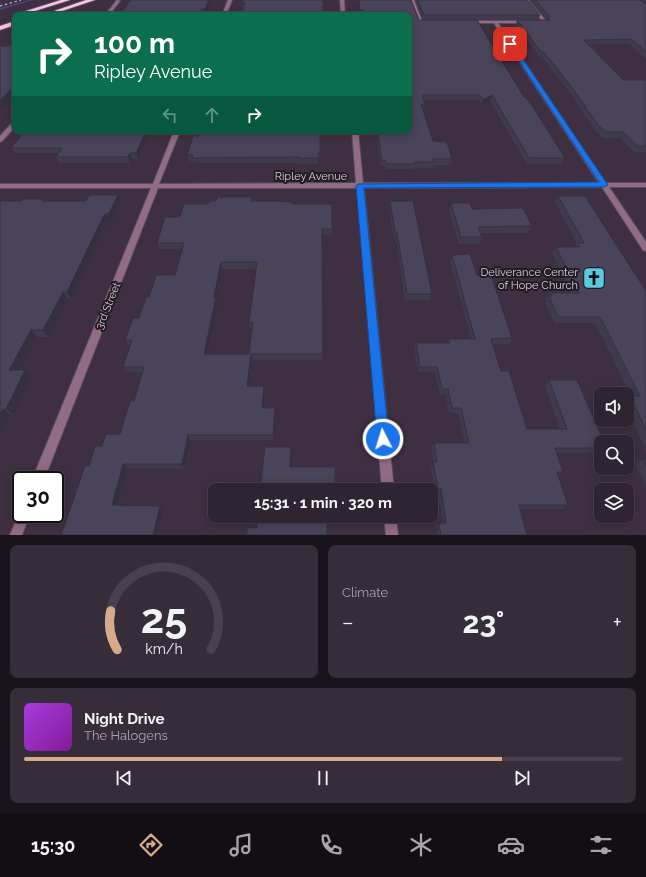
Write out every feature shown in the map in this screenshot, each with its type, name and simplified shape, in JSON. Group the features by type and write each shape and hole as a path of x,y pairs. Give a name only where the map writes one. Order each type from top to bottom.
{"highway":[{"path":"25,12 66,0"},
{"path":"52,12 92,0"},
{"path":"8,17 12,16"},
{"path":"0,28 12,24"}],"street":[{"path":"225,12 230,0"},
{"path":"342,0 343,12"},
{"path":"412,0 420,22 435,22"},
{"path":"526,0 545,22 538,22"},
{"path":"109,12 118,1"},
{"path":"465,22 531,22"},
{"path":"495,22 646,248"},
{"path":"0,140 12,126"},
{"name":"3rd Street","path":"42,471 176,134"},
{"path":"355,134 387,483"},
{"name":"Ripley Avenue","path":"0,186 646,184"},
{"path":"16,535 21,523"},
{"path":"391,523 392,535"}],"building":[{"path":"131,0 209,0 205,9 202,9 200,12 122,12"},
{"path":"243,0 323,0 323,12 242,12 245,3 242,3"},
{"path":"359,0 411,0 419,20 477,20 524,97 533,107 565,158 529,158 492,95 483,100 480,95 422,95 425,104 421,104 433,141 447,142 452,159 433,159 434,162 415,162 416,164 386,164 385,160 382,160 378,134 412,134 412,12 363,12 363,10 360,10"},
{"path":"418,0 527,0 540,15 424,15"},
{"path":"535,0 640,0 646,4 646,52 631,39 584,40 623,80 646,80 646,146 638,146 623,132 606,132 599,126 579,97 544,52 541,52 517,20 549,20 549,16"},
{"path":"12,44 12,88 0,101 0,46 9,46"},
{"path":"23,134 145,134 136,153 130,153 128,157 56,157 62,148 11,148"},
{"path":"200,134 320,134 320,153 318,153 318,158 192,158 193,155 187,155 193,136 199,136"},
{"path":"89,195 118,195 109,213 104,215 67,292 63,292 43,330 31,330 9,370 25,370 6,409 3,409 0,414 0,201 43,199 42,201 86,201"},
{"path":"558,196 585,196 646,291 646,430 634,404 634,396 640,396 600,317 558,317 549,296 552,296 550,293 579,293 556,247 580,247 578,243 584,243"},
{"path":"217,197 251,197 251,201 280,201 292,202 292,204 332,204 332,229 322,229 323,354 251,354 247,386 264,386 262,408 275,408 273,435 188,435 182,464 123,464 112,505 160,506 153,535 61,535 85,466 89,466 95,446 102,446 106,434 120,434 130,401 134,401 144,367 123,367 132,340 125,340 133,318 139,318 146,297 149,297 156,275 175,275 184,243 157,243 165,217 180,217 184,204 208,204 209,201 216,201","holes":["221,262 257,262 249,322 253,322 249,354 204,354 216,297 214,297"]},
{"path":"390,201 413,201 432,294 407,294 397,232 395,232"},
{"path":"451,203 470,203 472,209 523,208 532,226 478,227 482,237 461,237"},
{"path":"470,254 477,275 491,275 512,338 491,339 501,371 509,371 527,429 567,429 549,380 577,380 594,419 594,427 597,427 601,435 594,435 594,448 555,448 563,472 557,472 568,505 519,505 527,535 441,535 439,523 446,523 441,489 438,489 433,462 437,462 434,443 469,443 461,408 452,408 448,389 442,389 437,367 420,367 416,343 450,343 449,339 475,339 452,255"},
{"path":"265,447 291,447 290,467 335,467 335,483 261,483"},
{"path":"257,523 327,523 327,535 247,535 247,528 257,528"}],"waterway":[{"path":"0,9 32,0"}],"railway":[{"path":"0,6 21,0"}],"place":[{"name":"Deliverance Center of Hope Church","path":"594,278"}],"route":[{"path":"383,439 360,186 604,185 510,44"}]}
